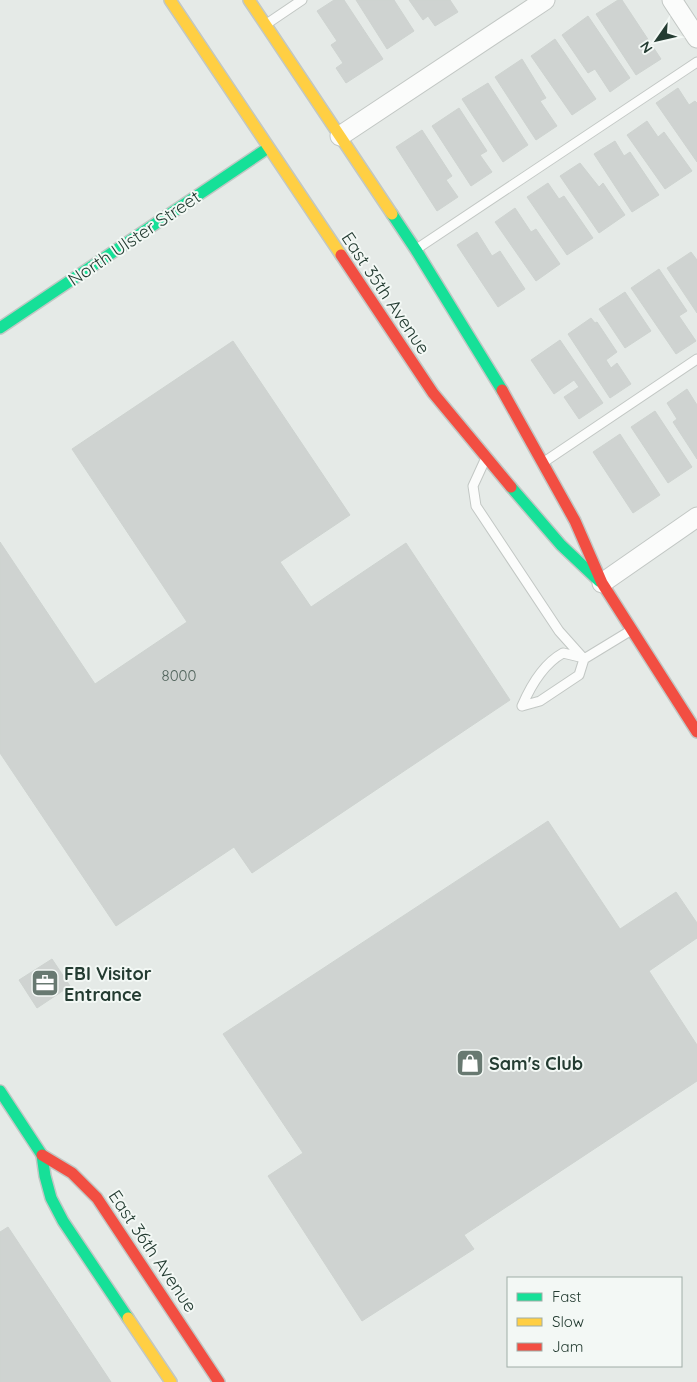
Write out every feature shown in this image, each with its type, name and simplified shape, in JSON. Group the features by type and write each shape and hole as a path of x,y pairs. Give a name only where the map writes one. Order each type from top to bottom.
{"street":[{"name":"East 35th Avenue","path":"170,0 416,369 464,433 554,539 572,558 602,583"},
{"name":"East 35th Avenue","path":"249,0 416,250 492,373 584,539 602,583 697,732"},
{"path":"340,136 545,0"},
{"path":"672,0 697,38"},
{"name":"North Ulster Street","path":"0,328 268,148"},
{"path":"602,583 697,517"},
{"path":"0,1092 42,1155 51,1198 62,1221 171,1382"},
{"name":"East 36th Avenue","path":"42,1155 65,1166 84,1182 97,1198 219,1382"}],"lane":[{"path":"265,24 302,0"},
{"path":"416,250 697,62"},
{"path":"543,462 697,359"},
{"path":"486,457 472,486 476,506 559,631 584,658"},
{"path":"584,658 563,653 552,659 531,686 522,706 540,701 579,675 584,658 631,630"}],"building":[{"path":"334,0 344,0 383,59 346,83 336,68 343,63 331,45 337,41 317,11"},
{"path":"356,0 394,0 414,31 387,49"},
{"path":"409,0 450,0 458,12 435,26 428,16 423,20"},
{"path":"618,0 622,0 661,59 636,75 596,14"},
{"path":"588,16 630,78 610,92 595,69 588,73 562,35"},
{"path":"555,39 596,99 572,115 531,56"},
{"path":"522,59 546,98 540,101 557,126 536,140 495,77"},
{"path":"488,83 528,145 503,162 462,99"},
{"path":"678,88 689,105 695,101 697,103 697,162 656,103"},
{"path":"459,108 487,151 480,155 492,172 471,186 432,126"},
{"path":"647,121 658,137 664,132 692,171 665,189 627,135"},
{"path":"422,130 452,176 446,180 458,197 437,211 396,147"},
{"path":"615,141 624,156 630,152 659,195 632,212 594,154"},
{"path":"580,163 599,187 603,183 625,215 599,233 560,176"},
{"path":"548,183 559,199 564,196 593,238 567,255 527,197"},
{"path":"515,208 531,232 536,229 560,264 536,281 495,222"},
{"path":"477,232 492,256 500,251 525,289 498,307 457,245"},
{"path":"691,252 697,260 697,313 667,268"},
{"path":"659,269 687,311 679,316 696,341 676,354 631,288"},
{"path":"625,292 651,331 625,348 599,309"},
{"path":"591,318 595,323 597,322 617,352 606,360 611,368 617,363 631,384 610,398 568,334"},
{"path":"560,340 603,403 579,419 564,397 579,387 574,380 554,394 531,360"},
{"path":"233,341 350,515 280,562 311,607 406,543 510,700 252,873 234,847 116,926 0,753 0,542 95,684 187,622 72,449"},
{"path":"687,389 697,405 697,459 673,422 677,419 667,403"},
{"path":"655,411 692,467 668,483 631,427"},
{"path":"620,434 660,495 633,513 593,452"},
{"name":"Sam's Club","path":"548,821 620,929 676,892 697,923 697,938 649,971 697,1045 697,1081 464,1235 474,1249 362,1321 268,1176 303,1153 223,1034"},
{"name":"FBI Visitor Entrance","path":"52,959 70,986 37,1008 19,980"},
{"path":"8,1227 111,1382 0,1382 0,1232"}],"traffic: fast":[{"path":"0,328 268,148"},
{"path":"392,214 502,390"},
{"path":"511,487 561,545 599,581"},
{"path":"0,1091 42,1155 51,1198 63,1221 128,1318"}],"traffic: slow":[{"path":"170,0 341,255"},
{"path":"249,0 392,214"},
{"path":"128,1318 171,1382"}],"traffic: jam":[{"path":"341,255 433,393 511,487"},
{"path":"502,390 575,521 602,583 697,732"},
{"path":"42,1155 72,1173 97,1198 219,1382"}],"place":[{"name":"FBI Visitor Entrance","path":"45,983"},
{"name":"Sam's Club","path":"470,1063"}]}
